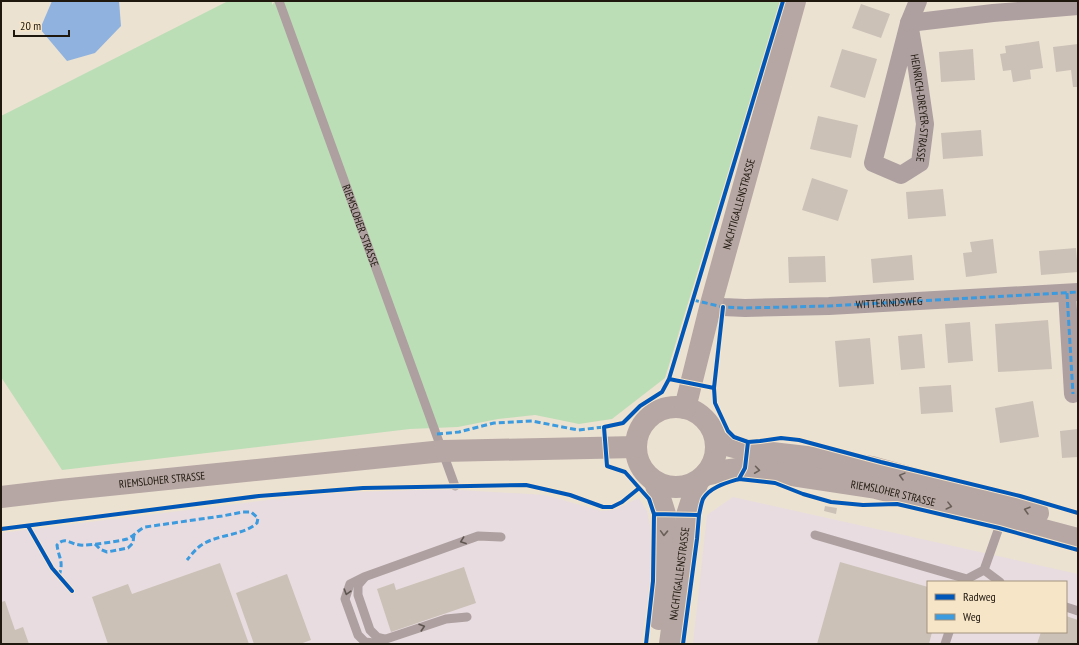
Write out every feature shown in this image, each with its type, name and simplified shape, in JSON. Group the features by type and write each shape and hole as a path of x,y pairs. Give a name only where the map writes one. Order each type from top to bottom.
{"main road":[{"name":"NACHTIGALLENSTRASSE","path":"685,408 710,304 795,1"},
{"path":"671,407 685,408 697,413 704,418 714,433 716,442 717,451 711,468 702,478 690,485 677,488 664,486 655,482 642,470 638,461 636,447 638,435 642,427 654,413 662,409 671,407"},
{"name":"RIEMSLOHER STRASSE","path":"716,442 746,450 824,459 872,467 1078,525"},
{"name":"RIEMSLOHER STRASSE","path":"1,497 443,451 636,447"},
{"name":"RIEMSLOHER STRASSE","path":"702,478 723,471 744,468 876,488 1078,539"},
{"name":"NACHTIGALLENSTRASSE","path":"670,644 687,515 702,478"},
{"name":"NACHTIGALLENSTRASSE","path":"655,482 665,514 662,583 656,644"}],"street":[{"name":"HEINRICH-DREYER-STRASSE","path":"909,23 918,69 925,124 920,163 901,175 873,163 909,23 918,1"},
{"path":"909,23 993,13 1078,6"},
{"name":"WITTEKINDSWEG","path":"710,304 745,308 829,306 1073,292 1073,394"}],"lane":[{"name":"RIEMSLOHER STRASSE","path":"280,1 455,486"},
{"path":"815,535 966,581 984,570 1002,519"},
{"path":"467,617 446,619 374,643 365,642 358,635 345,599 350,584 364,577 478,536 501,537"},
{"path":"984,570 999,581"},
{"path":"364,577 358,585 358,595 370,630 377,637 385,639"},
{"path":"1067,607 1078,611"},
{"path":"945,644 949,633"}],"shaded area":[{"path":"442,489 545,495 601,511 613,510 639,498 647,511 650,526 652,569 641,644 1,644 1,533 326,493"},
{"path":"733,497 1078,574 1078,644 693,644 707,515"}],"green space":[{"path":"228,1 272,1 272,5 275,1 781,1 665,378 612,419 579,424 535,415 498,419 458,427 410,429 62,470 1,377 1,116"}],"water":[{"path":"52,1 119,1 121,26 95,53 67,61 40,29"}],"building":[{"path":"861,4 890,14 881,38 852,28"},
{"path":"1039,41 1043,68 1030,70 1031,79 1013,82 1011,70 1003,71 1000,54 1006,53 1005,46"},
{"path":"1078,44 1078,87 1073,87 1071,70 1056,72 1053,47"},
{"path":"842,49 877,59 865,98 830,87"},
{"path":"973,49 975,80 941,82 939,52"},
{"path":"818,116 858,125 851,158 810,149"},
{"path":"981,130 983,156 943,159 941,133"},
{"path":"812,178 848,190 838,221 802,210"},
{"path":"943,189 946,216 908,219 906,192"},
{"path":"993,239 997,273 966,277 963,253 972,252 970,242"},
{"path":"1076,248 1078,272 1041,275 1039,251"},
{"path":"912,255 914,280 873,283 871,259"},
{"path":"825,256 826,282 789,283 788,257"},
{"path":"1048,320 1052,369 998,372 995,324"},
{"path":"970,322 973,361 948,363 945,324"},
{"path":"922,334 925,368 901,370 898,336"},
{"path":"870,338 874,384 839,387 835,341"},
{"path":"951,385 953,412 921,414 919,387"},
{"path":"1033,401 1039,437 1000,443 995,408"},
{"path":"1078,429 1078,457 1062,458 1060,431"},
{"path":"825,506 837,508 836,514 824,511"},
{"path":"840,562 927,587 927,633 932,633 929,644 817,644"},
{"path":"220,563 249,644 108,644 92,597 128,584 132,594"},
{"path":"464,567 476,603 391,632 377,589 394,583 396,590"},
{"path":"287,574 311,640 300,644 254,644 236,593"},
{"path":"5,601 15,630 23,627 29,644 1,644 1,602"},
{"path":"1067,616 1078,620 1078,644 1037,644 1041,633 1067,633"}],"marked path":[{"path":"693,300 723,307 745,308 829,306 1078,292"},
{"path":"1067,293 1073,394"},
{"path":"437,434 459,432 494,423 532,421 578,430 604,427"},
{"path":"59,576 61,563 57,545 63,541 83,545 111,542 127,539 145,527 243,512 251,512 258,518 257,523 251,527 237,533 206,542 187,560"},
{"path":"95,544 100,549 107,552 128,548 133,543 134,534"}],"cycle path":[{"path":"669,379 783,1"},
{"path":"714,388 723,307"},
{"path":"669,379 714,388 715,403 728,431 734,437 748,442 745,468 739,479 714,488 710,491 703,499 699,515 654,514 649,499 625,472 607,466 604,427 623,423 640,406 662,392 669,379"},
{"path":"748,442 781,438 799,440 1020,496 1078,513"},
{"path":"739,479 775,483 803,494 831,502 863,505 897,504 999,528 1078,550"},
{"path":"1,529 259,496 363,488 526,485 570,495 603,507 612,507 622,502 638,489"},
{"path":"646,644 653,581 654,514"},
{"path":"683,644 699,515"},
{"path":"28,526 52,568 72,591"}]}
